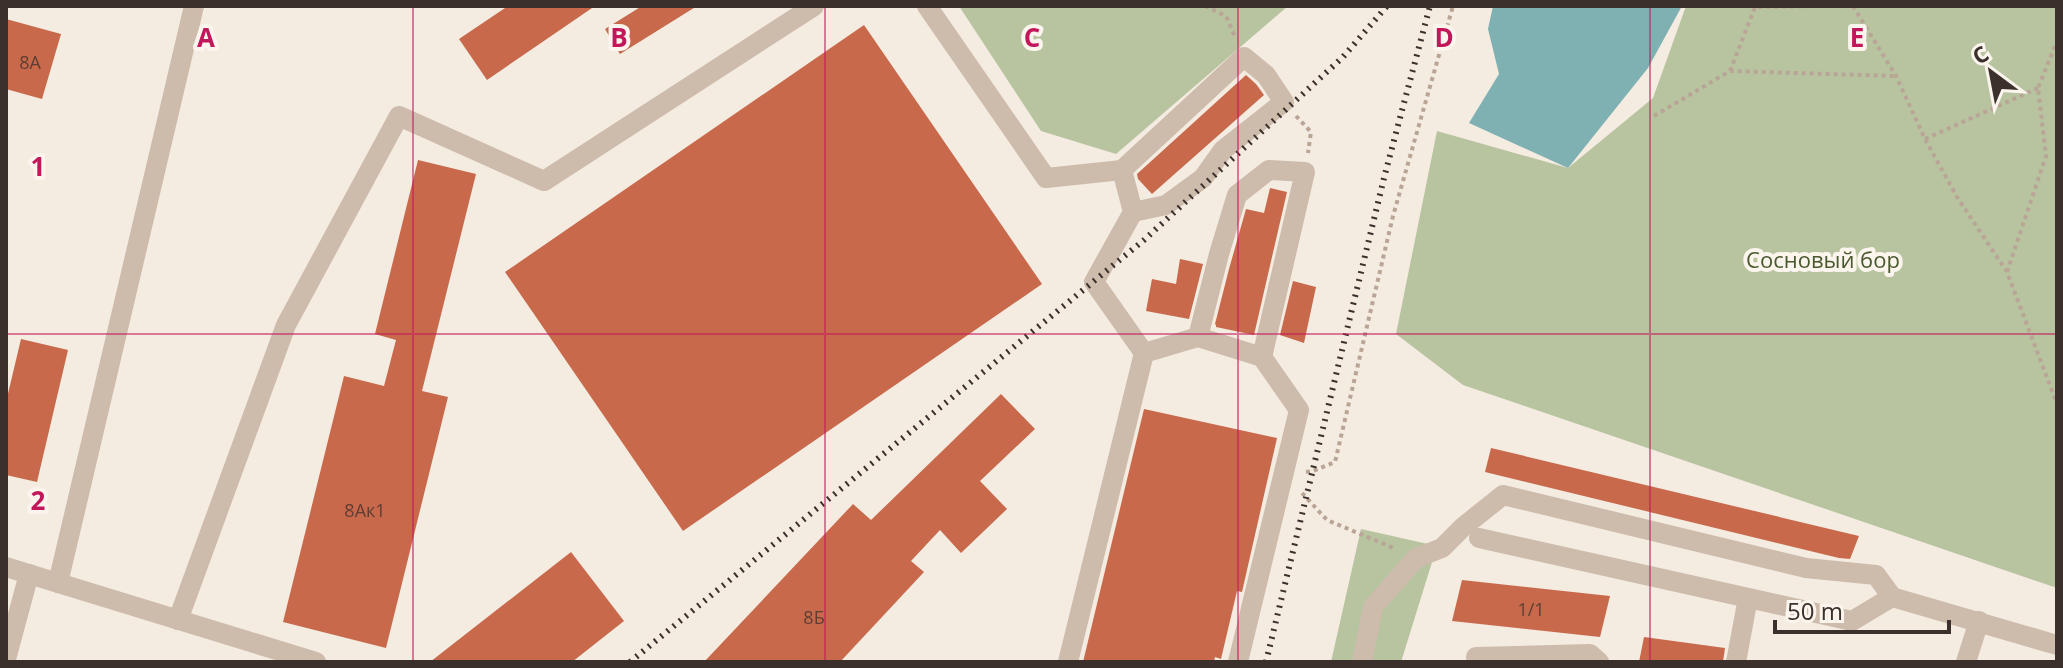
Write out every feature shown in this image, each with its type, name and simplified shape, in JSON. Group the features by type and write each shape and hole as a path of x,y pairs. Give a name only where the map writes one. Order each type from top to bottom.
{"street":[{"path":"58,583 194,6"},
{"path":"178,620 286,325 399,116 544,181 814,6"},
{"path":"927,6 1046,178 1122,170 1244,57 1266,75 1284,102 1223,150 1203,178 1166,205 1133,212"},
{"path":"1068,662 1144,353 1094,282 1133,212 1122,170"},
{"path":"1198,337 1237,195 1269,170 1305,172 1262,357"},
{"path":"1144,353 1198,337 1262,357 1299,410 1238,662"},
{"path":"1362,662 1373,607 1416,558 1442,548 1503,495 1806,568 1876,575 1892,597 2057,645"},
{"path":"1479,538 1852,621 1892,597"},
{"path":"6,567 316,662"},
{"path":"6,659 29,574"},
{"path":"1736,662 1748,598"},
{"path":"1966,662 1979,621"},
{"path":"1476,657 1590,654 1599,662"}],"path":[{"path":"1205,6 1226,16 1244,57"},
{"path":"1284,473 1313,471 1335,462 1393,216 1453,6"},
{"path":"1730,71 1755,7 1820,6"},
{"path":"1853,6 1896,76 1925,139 1957,197 2007,272 2057,404"},
{"path":"2007,272 2046,156 2038,88 2057,41"},
{"path":"1654,116 1730,71 1896,76"},
{"path":"1925,139 2038,88"},
{"path":"1284,102 1311,132 1305,172"},
{"path":"1284,473 1327,520 1416,558"}],"green space":[{"path":"959,6 1288,6 1116,154 1041,131"},
{"name":"Сосновый бор","path":"1686,6 2057,6 2057,588 1463,385 1396,334 1437,131 1568,168 1653,98"},
{"path":"1361,529 1437,546 1401,662 1331,662"}],"water":[{"path":"1493,6 1682,6 1648,68 1568,168 1469,123 1499,74 1488,29"}],"building":[{"path":"508,6 595,6 487,80 459,39"},
{"path":"642,6 697,6 620,54 605,29"},
{"path":"6,19 61,34 42,99 6,89"},
{"path":"864,25 1042,284 683,531 505,272"},
{"path":"1246,75 1264,95 1152,194 1137,174"},
{"path":"418,160 476,174 422,391 448,397 386,648 283,622 344,376 384,386 396,340 375,334"},
{"path":"1270,188 1287,192 1254,335 1216,327 1246,209 1264,213"},
{"path":"1180,259 1203,264 1189,319 1146,311 1152,279 1176,284"},
{"path":"1293,281 1316,287 1304,343 1280,335"},
{"path":"21,339 68,350 37,482 6,475 6,402"},
{"path":"1001,394 1035,429 980,481 1007,509 961,553 940,530 911,561 924,572 840,662 704,662 853,504 871,520"},
{"path":"1144,409 1277,438 1242,592 1237,591 1221,659 1215,657 1214,662 1083,662"},
{"path":"1491,448 1859,536 1850,559 1839,558 1485,472"},
{"path":"571,552 624,621 572,662 430,662"},
{"path":"1462,580 1610,596 1600,637 1452,621"},
{"path":"1644,637 1725,648 1723,662 1639,662"}],"railway":[{"path":"630,662 1144,240 1343,57 1387,6"},
{"path":"1266,662 1385,174 1430,6"}]}
